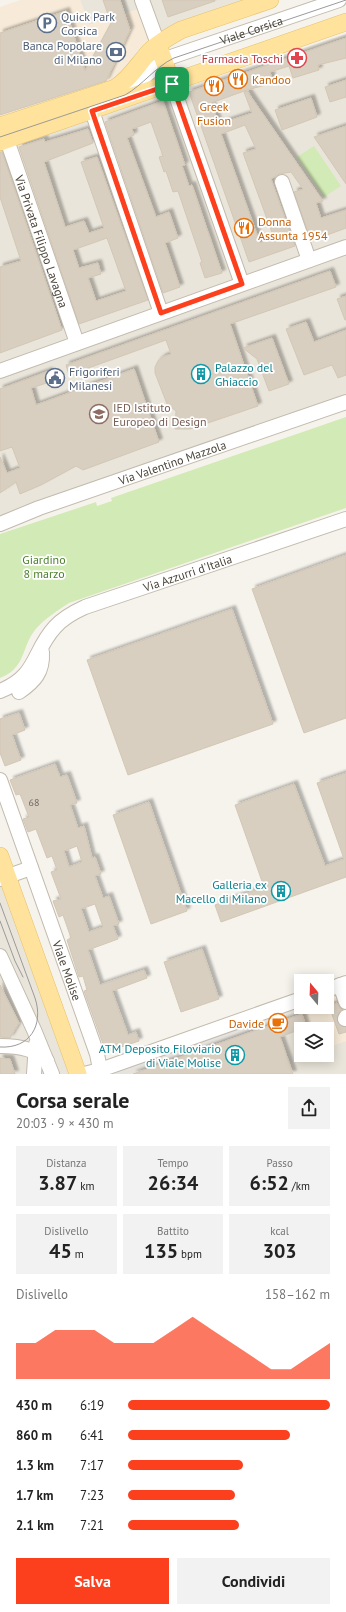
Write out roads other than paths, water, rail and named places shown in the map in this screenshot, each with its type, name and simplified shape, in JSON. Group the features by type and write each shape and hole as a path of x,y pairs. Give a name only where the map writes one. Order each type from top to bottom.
{"main road":[{"name":"Viale Corsica","path":"2,136 115,88 128,79 158,44 181,30 270,0"},
{"name":"Viale Corsica","path":"2,136 92,111 172,84 190,75 346,22"},
{"path":"158,44 172,84"},
{"name":"Viale Molise","path":"0,856 4,878 78,1074"}],"street":[{"path":"142,0 158,44"},
{"name":"Viale Corsica","path":"2,136 120,94 134,86 164,61 178,54 339,0"},
{"path":"172,84 242,284"},
{"path":"92,111 161,313"},
{"name":"Via Privata Filippo Lavagna","path":"2,136 77,343"},
{"path":"282,182 309,260"},
{"path":"0,371 346,246"},
{"name":"Via Valentino Mazzola","path":"0,524 39,508 346,402"},
{"name":"Via Azzurri d'Italia","path":"0,691 12,686 27,674 49,635 62,620 85,607 346,519"},
{"path":"0,700 19,692 36,679 40,672 42,662 42,646"},
{"name":"Viale Molise","path":"0,780 103,1073"},
{"path":"4,878 31,868"},
{"path":"0,956 34,1030 41,1057 52,1074"},
{"path":"338,986 346,1002"},
{"path":"84,1074 103,1073 294,1002"},
{"path":"0,1046 13,1046 41,1057"},
{"path":"34,1074 41,1057"}],"tram line":[{"path":"0,137 125,95 161,66 174,58 346,0"},
{"path":"0,903 35,998 38,1017 36,1026 27,1039 10,1047 0,1047"},
{"path":"0,921 15,961 23,977"}],"place":[{"name":"Quick Park Corsica","path":"47,23"},
{"name":"Banca Popolare di Milano","path":"116,52"},
{"name":"Farmacia Toschi","path":"297,58"},
{"name":"Kandoo","path":"238,79"},
{"name":"Greek Fusion","path":"214,86"},
{"name":"Donna Assunta 1954","path":"244,228"},
{"name":"Palazzo del Ghiaccio","path":"201,374"},
{"name":"Frigoriferi Milanesi","path":"55,378"},
{"name":"IED Istituto Europeo di Design","path":"99,414"},
{"name":"Galleria ex Macello di Milano","path":"281,891"},
{"name":"Davide","path":"278,1023"},
{"name":"ATM Deposito Filoviario di Viale Molise","path":"235,1055"}],"park label":[{"name":"Giardino 8 marzo","path":"44,566"}]}
